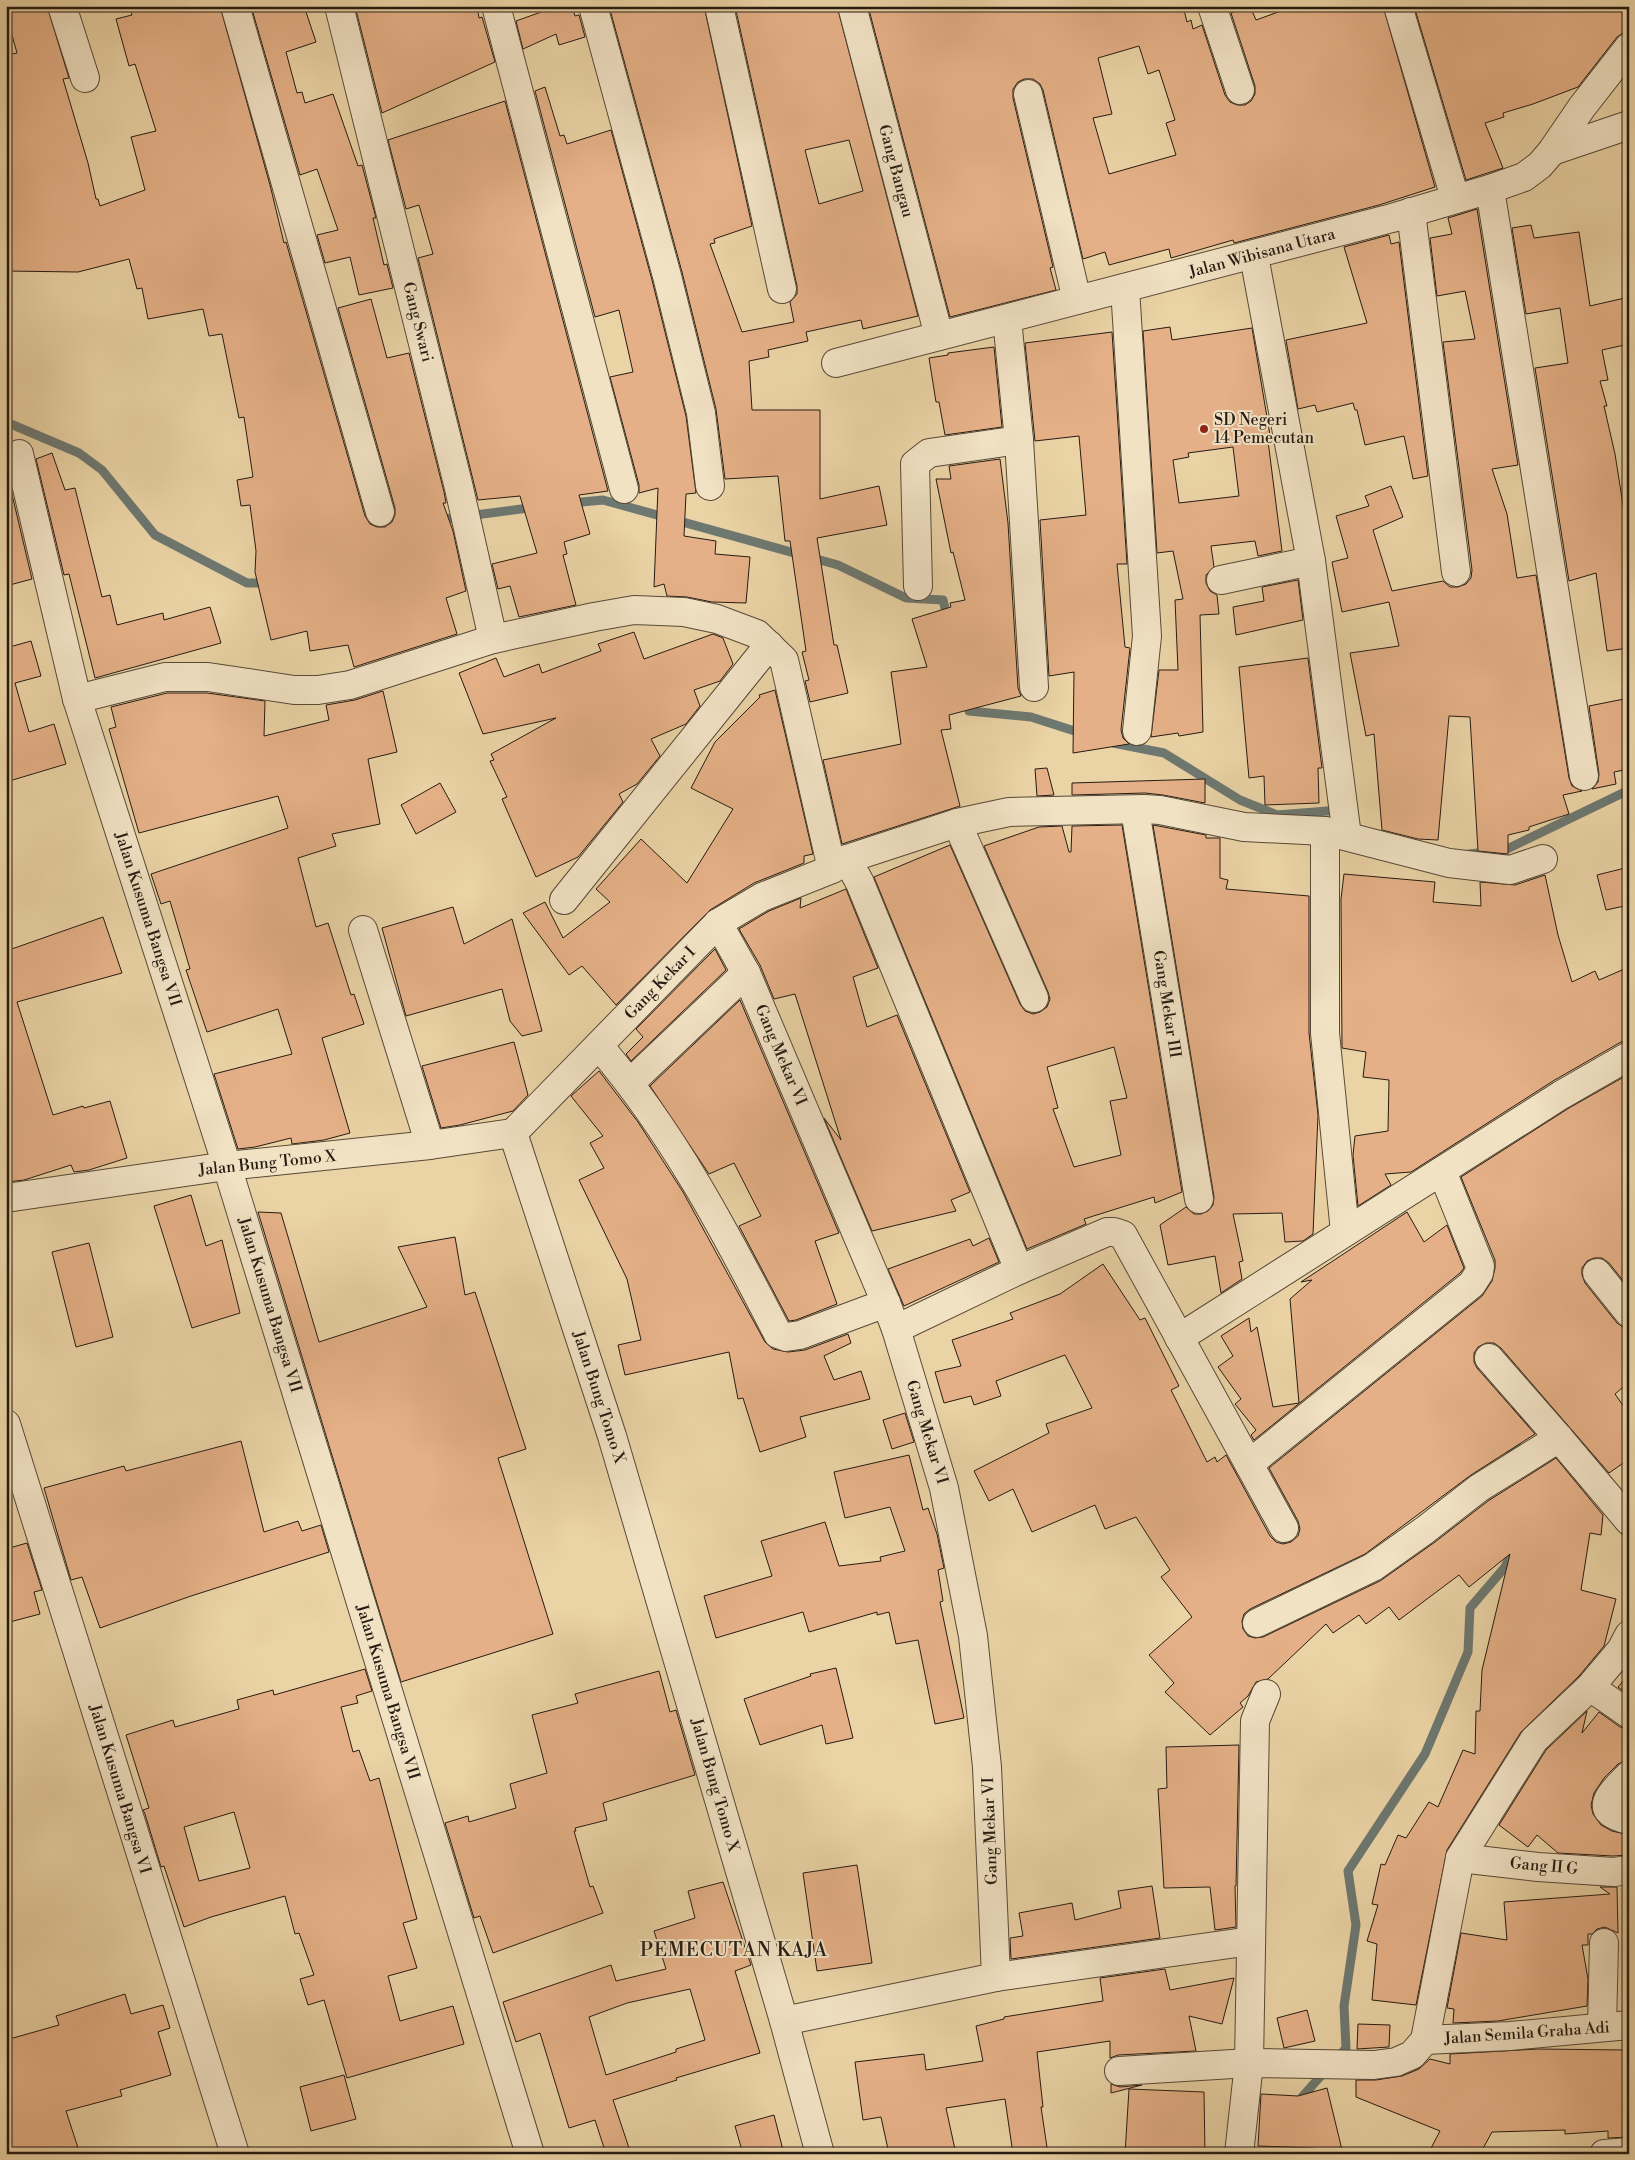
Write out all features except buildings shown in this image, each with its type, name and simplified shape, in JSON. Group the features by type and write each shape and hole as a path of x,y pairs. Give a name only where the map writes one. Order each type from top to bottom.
{"street":[{"path":"62,6 85,78"},
{"path":"235,6 380,512"},
{"name":"Gang Swari","path":"339,6 460,488 493,639"},
{"path":"496,6 624,489"},
{"path":"593,6 667,276 701,413 710,486"},
{"path":"719,6 782,289"},
{"name":"Gang Bangau","path":"852,6 939,336"},
{"path":"1212,6 1240,90"},
{"path":"1398,6 1455,198"},
{"name":"Jalan Wibisana Utara","path":"836,364 1077,300 1254,256 1490,189 1524,177 1540,165 1552,151 1582,107 1629,47"},
{"path":"1028,94 1077,300"},
{"path":"1552,151 1629,125"},
{"path":"1490,189 1584,776"},
{"path":"1411,212 1456,572"},
{"path":"1254,256 1311,561 1341,795 1324,1032 1345,1232"},
{"path":"1125,288 1147,636 1137,731"},
{"path":"1007,319 1019,440 1034,688"},
{"path":"918,586 916,464 929,453 1019,440"},
{"name":"Jalan Kusuma Bangsa VII","path":"19,454 77,698 228,1166 530,2154"},
{"path":"1222,580 1311,561"},
{"path":"77,698 165,677 208,677 294,690 326,689 350,685 493,639 634,610 684,612 717,619 757,634 784,660 840,864 860,883 1019,1270"},
{"path":"564,900 769,645"},
{"name":"Gang Mekar III","path":"1135,810 1199,1199"},
{"name":"Gang Kekar I","path":"513,1133 718,923 762,898 840,864 957,823 1009,812 1160,810 1244,827 1339,831 1449,863 1503,870 1517,869 1543,859"},
{"path":"957,823 1034,998"},
{"name":"Gang Mekar VI","path":"718,923 746,973 886,1303 896,1329 944,1488 973,1636 987,1767 996,1977"},
{"path":"363,930 430,1145"},
{"path":"630,1083 746,973"},
{"path":"599,1046 630,1083 675,1149 728,1238 778,1334 786,1337 800,1335 886,1303"},
{"path":"1179,1338 1561,1095 1629,1056"},
{"name":"Jalan Bung Tomo X","path":"6,1198 228,1166 430,1145 513,1133 612,1436 784,2021 820,2154"},
{"path":"1249,1464 1472,1284 1479,1273 1480,1266 1442,1171"},
{"path":"896,1329 1019,1270 1107,1232 1123,1235 1284,1528"},
{"path":"1597,1273 1629,1312"},
{"path":"1489,1358 1629,1522"},
{"name":"Jalan Kusuma Bangsa VI","path":"6,1424 235,2154"},
{"path":"1257,1623 1372,1567 1425,1530 1479,1488 1559,1438"},
{"path":"1119,2071 1249,2063 1374,2065 1396,2062 1412,2055 1425,2040 1460,1858 1534,1740 1590,1687 1621,1650 1629,1635"},
{"path":"1590,1687 1629,1714"},
{"path":"1239,2154 1249,2063 1256,1721 1266,1694"},
{"path":"1629,1775 1606,1800 1606,1806 1611,1813 1629,1820"},
{"name":"Gang II G","path":"1460,1858 1538,1867 1614,1872 1629,1870"},
{"path":"784,2021 996,1977 1251,1941"},
{"path":"1604,1943 1616,2026"},
{"name":"Jalan Semila Graha Adi","path":"1425,2040 1510,2036 1616,2026"},
{"path":"1604,2154 1629,2152"}],"waterway":[{"path":"6,422 79,453 102,470 155,535 247,583 269,583"},
{"path":"571,503 603,500 838,565 906,598 943,600 948,621"},
{"path":"437,520 536,507"},
{"path":"967,699 969,711 1031,717 1084,734"},
{"path":"1113,743 1164,753 1240,800 1277,815 1340,810"},
{"path":"1469,854 1505,850 1629,790"},
{"path":"1507,1461 1525,1426 1516,1406"},
{"path":"1336,2060 1346,2048 1344,2006 1356,1925 1348,1871 1425,1754 1468,1652 1470,1608 1505,1567 1513,1550"},
{"path":"1301,2104 1302,2097 1327,2069"},
{"path":"1295,2154 1297,2137"}],"place":[{"name":"SD Negeri 14 Pemecutan","path":"1204,429"}],"district":[{"name":"PEMECUTAN KAJA","path":"734,1950"}]}
